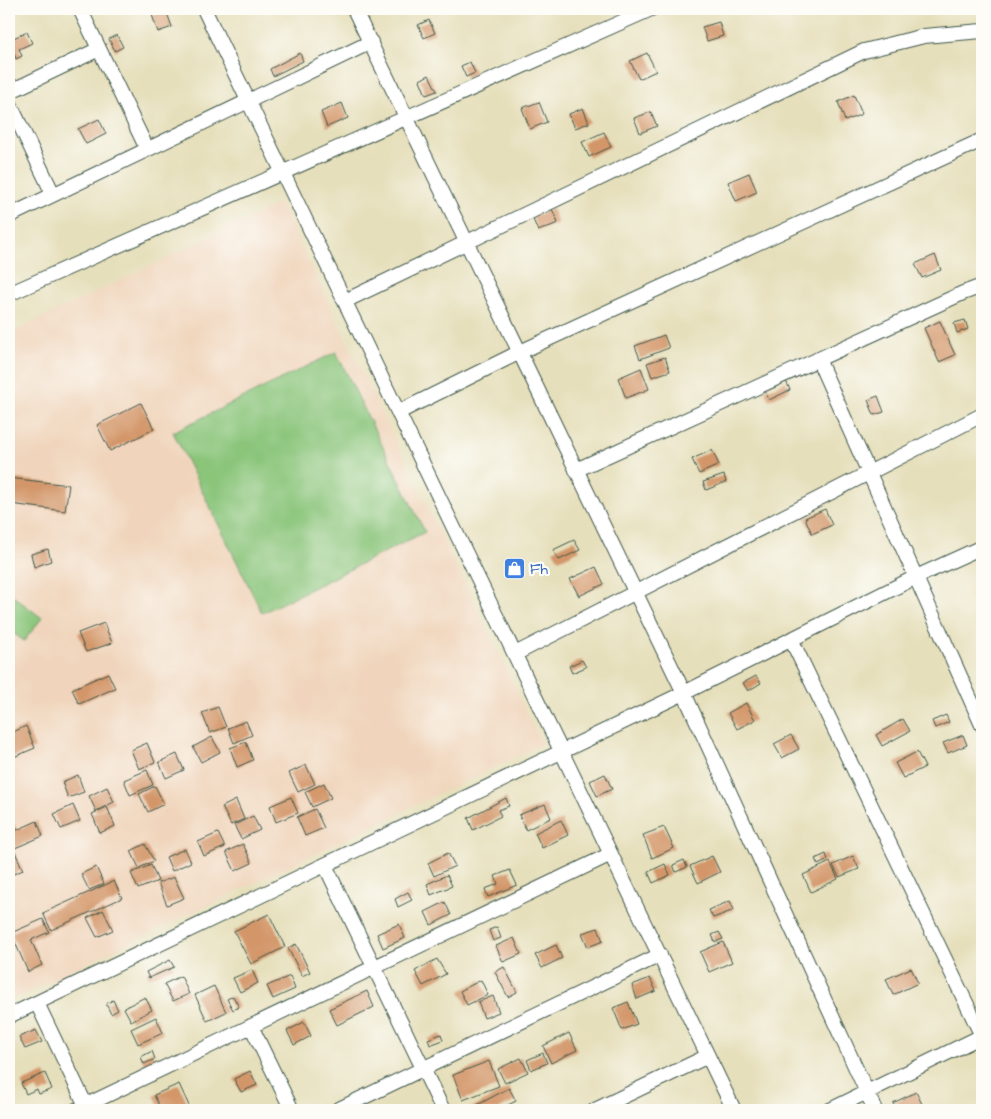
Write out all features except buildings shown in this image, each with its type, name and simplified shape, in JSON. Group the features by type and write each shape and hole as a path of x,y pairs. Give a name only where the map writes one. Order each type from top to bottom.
{"street":[{"path":"80,9 147,149"},
{"path":"204,9 734,1110"},
{"path":"354,9 684,693 875,1110"},
{"path":"9,294 651,9"},
{"path":"345,301 864,52 924,36 982,31"},
{"path":"9,216 371,42"},
{"path":"9,92 99,49"},
{"path":"9,102 53,194"},
{"path":"398,412 520,352 982,140"},
{"path":"576,470 963,292 982,286"},
{"path":"818,359 982,725"},
{"path":"515,654 982,415"},
{"path":"9,1016 684,693 916,577 982,547"},
{"path":"791,639 982,1036 830,1110"},
{"path":"37,1003 83,1109 611,854"},
{"path":"325,865 443,1110"},
{"path":"337,1110 660,955"},
{"path":"252,1026 292,1110"},
{"path":"595,1110 708,1056"}],"shaded area":[{"path":"280,203 542,744 9,1001 9,334"}],"green space":[{"path":"336,352 425,532 262,613 173,432"},
{"path":"9,593 42,618 24,641 9,630"}],"place":[{"name":"Fh","path":"514,569"}]}
